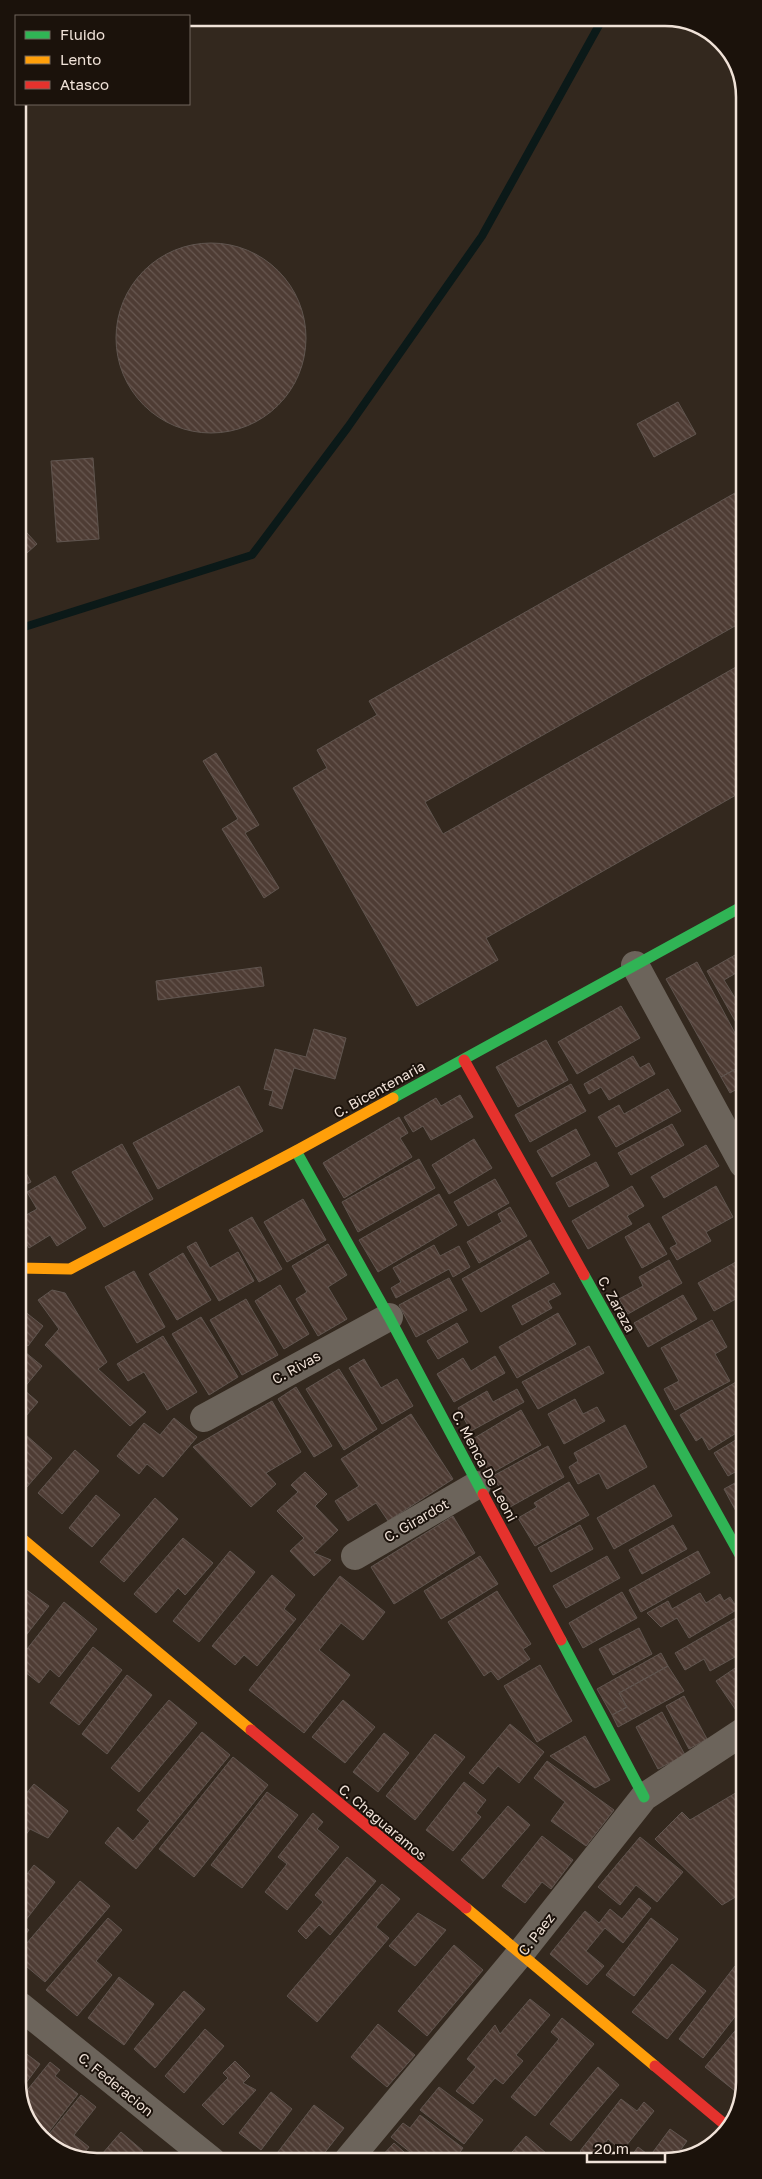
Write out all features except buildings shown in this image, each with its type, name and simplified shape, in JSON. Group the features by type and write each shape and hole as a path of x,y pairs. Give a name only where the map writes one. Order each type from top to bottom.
{"street":[{"name":"C. Bicentenaria","path":"26,1268 70,1268 296,1152 736,910"},
{"path":"636,965 736,1151"},
{"name":"C. Zaraza","path":"464,1060 736,1548"},
{"name":"C. Menca De Leoni","path":"296,1152 389,1317 644,1797"},
{"name":"C. Rivas","path":"204,1418 389,1317"},
{"name":"C. Girardot","path":"355,1556 477,1485"},
{"name":"C. Chaguaramos","path":"26,1542 519,1955 722,2123"},
{"name":"C. Paez","path":"354,2153 519,1955 644,1797 736,1736"},
{"name":"C. Federacion","path":"26,2011 202,2153"}],"waterway":[{"path":"26,626 252,555 348,427 482,236 599,26"}],"traffic: fast":[{"path":"393,1098 736,910"},
{"path":"296,1151 389,1317 483,1494"},
{"path":"584,1275 736,1548"},
{"path":"561,1640 644,1797"}],"traffic: slow":[{"path":"26,1268 70,1269 393,1098"},
{"path":"26,1542 251,1730"},
{"path":"466,1908 655,2066"}],"traffic: jam":[{"path":"464,1060 584,1275"},
{"path":"483,1494 561,1640"},
{"path":"251,1730 466,1908"},
{"path":"655,2066 723,2123"}]}
